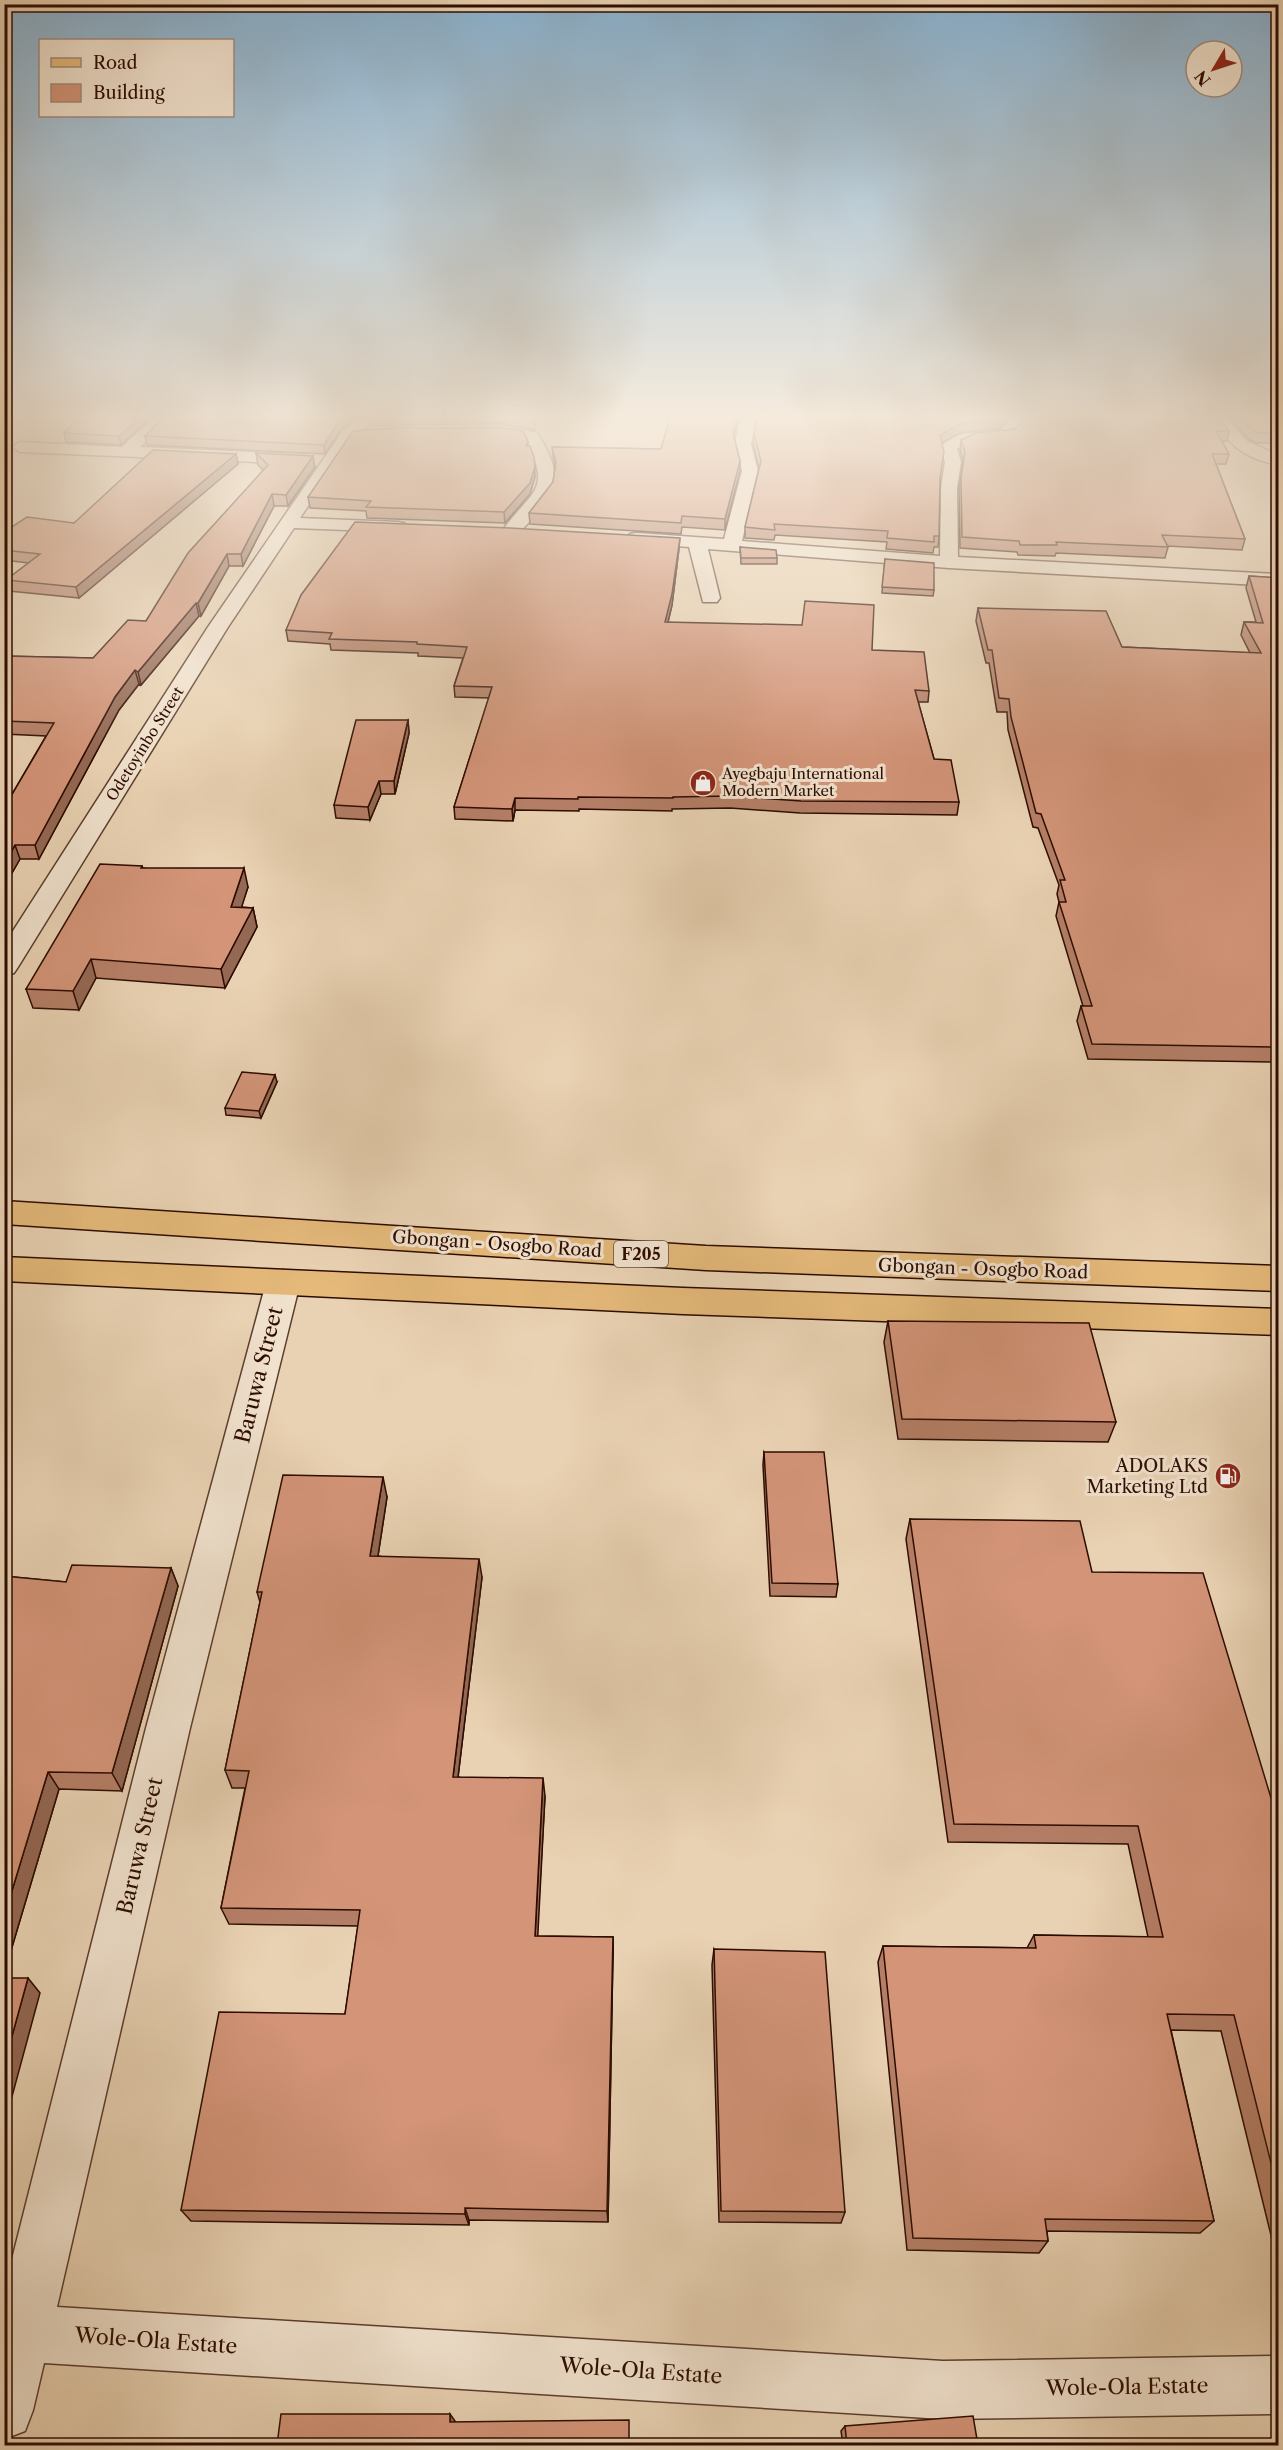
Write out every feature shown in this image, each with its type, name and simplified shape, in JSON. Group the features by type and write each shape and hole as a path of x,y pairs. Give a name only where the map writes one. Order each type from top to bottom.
{"main road":[{"name":"Gbongan - Osogbo Road","path":"4,1212 706,1258 1278,1279"},
{"path":"4,1269 683,1301 1278,1322"}],"street":[{"name":"Odetoyinbo Street","path":"4,967 218,627 285,528"},
{"path":"732,545 736,528"},
{"path":"949,528 949,562"},
{"path":"488,530 534,533"},
{"path":"615,537 949,562 1278,580"},
{"path":"697,542 710,598"},
{"name":"Baruwa Street","path":"4,2410 15,2332 283,1283"},
{"name":"Wole-Ola Estate","path":"15,2332 943,2390 1278,2385"}],"building":[{"path":"10,528 147,528 76,587 6,580 40,554 4,550 4,532"},
{"path":"210,528 254,528 241,554 227,554 198,603 138,672 135,670 115,697 35,845 15,845 4,864 4,808 54,723 4,721 4,656 93,658 128,620 146,621 188,553"},
{"path":"350,528 516,528 680,538 672,594 665,622 802,625 805,601 874,605 872,650 924,652 929,691 915,690 934,759 951,760 959,802 801,801 730,796 578,797 578,799 515,798 512,809 454,807 492,687 454,686 467,647 417,644 417,642 329,639 332,633 286,630 301,595"},
{"path":"845,528 939,528 939,536 934,536 934,542 887,538 888,531"},
{"path":"962,528 1241,528 1245,539 1162,535 1168,547 1056,542 1057,545 1020,545 1019,541 962,537"},
{"path":"740,547 776,550 777,558 741,558"},
{"path":"885,559 934,563 934,590 882,587"},
{"path":"1249,576 1278,578 1278,1047 1092,1044 1081,1006 1092,1006 1059,902 1066,902 1060,880 1065,880 1041,814 1036,813 1011,717 1009,699 999,698 992,650 988,650 978,608 1106,611 1122,647 1261,653 1244,622 1263,623"},
{"path":"356,720 408,720 394,781 379,781 368,807 334,805"},
{"path":"100,864 142,866 141,868 244,868 231,907 253,908 221,969 91,959 73,991 26,989"},
{"path":"242,1072 275,1075 259,1111 225,1108"},
{"path":"888,1321 1089,1323 1116,1422 902,1419"},
{"path":"764,1452 824,1452 838,1584 772,1583"},
{"path":"283,1475 383,1477 370,1556 479,1559 453,1777 543,1778 535,1936 613,1937 607,2211 465,2208 465,2214 181,2210 219,2012 345,2014 360,1910 221,1908 249,1771 225,1770 262,1592 257,1592"},
{"path":"910,1519 1080,1521 1092,1572 1203,1573 1278,1821 1278,2191 1234,2015 1167,2014 1214,2221 1045,2219 1048,2241 913,2238 883,1946 1036,1948 1034,1935 1163,1937 1138,1826 954,1824"},
{"path":"72,1565 171,1568 112,1773 48,1772 4,1917 4,1576 66,1582"},
{"path":"714,1949 825,1952 845,2212 721,2211"},
{"path":"4,1978 28,1978 4,2065"},
{"path":"281,2414 450,2414 450,2422 629,2420 629,2440 793,2443 793,2445 277,2445"},
{"path":"973,2416 978,2445 847,2445 845,2426"}],"place":[{"name":"Ayegbaju International Modern Market","path":"703,783"},
{"name":"ADOLAKS Marketing Ltd","path":"1228,1476"}]}
